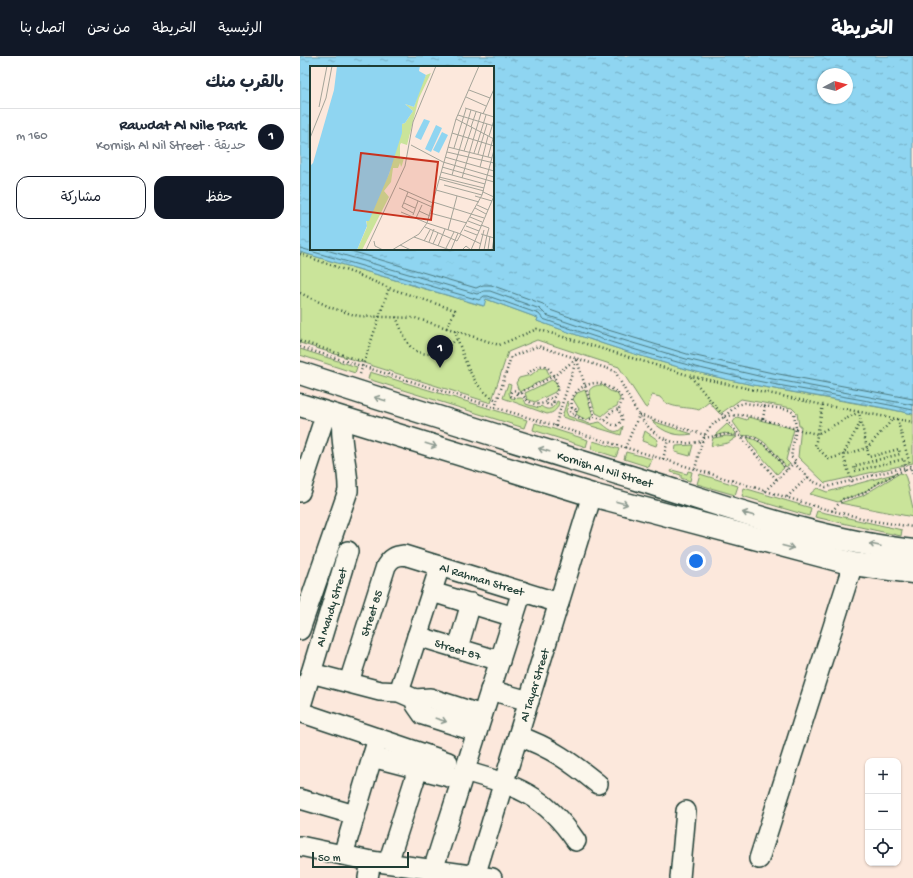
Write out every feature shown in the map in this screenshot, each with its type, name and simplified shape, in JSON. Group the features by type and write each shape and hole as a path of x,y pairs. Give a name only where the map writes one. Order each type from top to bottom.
{"highway":[{"name":"Kornish Al Nil Street","path":"300,373 414,411 747,514 837,538 913,551"},
{"path":"334,416 352,409 353,396 350,390"},
{"path":"300,405 592,495 853,564 913,572"},
{"path":"404,437 400,431 398,423 401,416 407,412 414,411"}],"street":[{"path":"300,492 334,416"},
{"path":"300,630 348,491 349,480 334,416"},
{"name":"Al Tayar Street","path":"486,877 504,782 592,495"},
{"name":"Al Mahdy Street","path":"300,710 348,551"},
{"name":"Al Rahman Street","path":"404,555 559,602"},
{"name":"Street 85","path":"349,682 386,566 390,559 396,556 404,555"},
{"path":"759,859 853,564"},
{"path":"407,695 417,636 440,566"},
{"path":"433,870 458,771 480,723 522,591"},
{"path":"432,592 514,617"},
{"path":"458,648 470,603"},
{"name":"Street 87","path":"417,636 500,661"},
{"path":"311,672 380,690 430,698 480,723"},
{"path":"490,690 529,701"},
{"path":"300,710 378,738 458,771 504,782 526,791 546,805 562,822 576,841"},
{"path":"518,736 540,744 560,754 598,784"},
{"path":"343,855 378,738"},
{"path":"372,758 418,769 458,771"},
{"path":"376,867 418,769"},
{"path":"300,799 355,815"},
{"path":"680,878 686,811"},
{"path":"300,846 343,855 376,867 433,870 486,877"}],"path":[{"path":"300,254 356,274 389,288 455,310 447,328"},
{"path":"300,340 364,363 389,288"},
{"path":"300,292 320,303 358,316 379,318 415,318 499,345 537,329 691,376 822,405 913,422"},
{"path":"396,317 410,345 419,352 430,353 441,351 458,338"},
{"path":"455,331 479,386 487,395 497,400"},
{"path":"495,408 511,357 538,346 615,371 639,415 650,429 668,440 685,443 727,434 755,438 765,444 787,470"},
{"path":"300,347 832,511 874,521 913,527"},
{"path":"517,394 522,393 554,376 577,358"},
{"path":"577,358 595,418"},
{"path":"555,426 577,358"},
{"path":"527,374 535,367 543,365 550,369 557,381 558,388 551,405 546,404 546,402"},
{"path":"691,376 777,480"},
{"path":"598,383 616,391 620,395 622,400 619,409 623,417 620,424 614,426 605,420 595,418 584,420 569,411 572,408 574,393 586,387 598,383"},
{"path":"522,393 524,398 532,404 542,404 546,402 548,398 552,400"},
{"path":"695,469 704,438 712,426 741,403 765,406 792,412 795,416 796,428 791,457 796,461 794,463 816,484 826,487 912,467"},
{"path":"822,405 815,446 829,459 867,448 895,419"},
{"path":"763,419 765,406"},
{"path":"605,420 610,412 619,409"},
{"path":"724,417 739,414 818,434 859,412"},
{"path":"859,412 869,457 899,449 900,454 854,466 856,471 904,459 906,468"},
{"path":"639,415 704,438"},
{"path":"625,448 639,415"},
{"path":"895,419 912,467 913,475"},
{"path":"852,482 843,455 861,421"},
{"path":"663,459 668,440"},
{"path":"766,491 794,463"},
{"path":"832,511 843,499 862,494 879,482 906,468"},
{"path":"786,497 808,477"}],"green space":[{"path":"300,252 483,306 486,299 538,318 537,321 630,353 701,373 772,389 913,414 913,463 825,483 798,457 801,426 799,426 797,413 792,408 741,399 720,414 709,402 699,410 673,406 668,404 660,397 652,395 647,408 619,367 537,340 508,352 491,403 300,343"},
{"path":"300,349 357,367 355,373 300,355"},
{"path":"540,368 546,368 550,376 520,392 516,383 519,378 531,375"},
{"path":"370,372 527,420 524,428 368,379"},
{"path":"552,380 555,381 558,387 555,392 535,402 527,399 525,393"},
{"path":"508,384 511,385 509,393 511,398 522,398 526,404 539,408 541,406 546,409 552,408 557,401 559,402 558,407 554,412 547,414 503,398"},
{"path":"597,385 602,385 610,391 617,393 620,399 617,406 602,416 596,413 589,391"},
{"path":"585,390 593,416 586,420 576,414 579,409 573,399 577,393"},
{"path":"567,401 569,404 566,411 568,416 590,424 600,422 614,431 617,431 623,426 621,435 562,417"},
{"path":"737,417 747,420 748,417 794,429 786,460 790,464 786,467 768,445 756,437 743,436 733,422"},
{"path":"652,421 692,434 681,435 671,433 661,429"},
{"path":"535,423 588,440 586,447 533,430"},
{"path":"727,424 736,433 734,436 725,433 714,436"},
{"path":"645,431 658,440 656,446 642,441"},
{"path":"726,436 737,437 728,443 711,446 713,438"},
{"path":"747,437 764,445 777,458 784,468 777,474 752,446"},
{"path":"593,441 619,449 616,457 591,449"},
{"path":"693,445 690,456 675,452 676,446"},
{"path":"626,452 652,459 649,467 624,459"},
{"path":"672,470 687,474 688,471 692,472 690,481 681,478 681,475 671,472"},
{"path":"897,473 860,494 838,502 810,494 817,488 827,492"},
{"path":"900,473 904,474 906,478 913,508 913,517 840,503 862,496"},
{"path":"700,474 738,486 735,495 697,484"},
{"path":"744,488 811,508 809,516 742,496"},
{"path":"817,511 902,530 901,536 815,517"}],"water":[{"path":"300,56 913,56 913,414 748,384 701,373 630,353 537,321 538,318 486,299 484,306 300,252"}],"place":[{"name":"Rawdat Al Nile Park","path":"440,368"}]}
